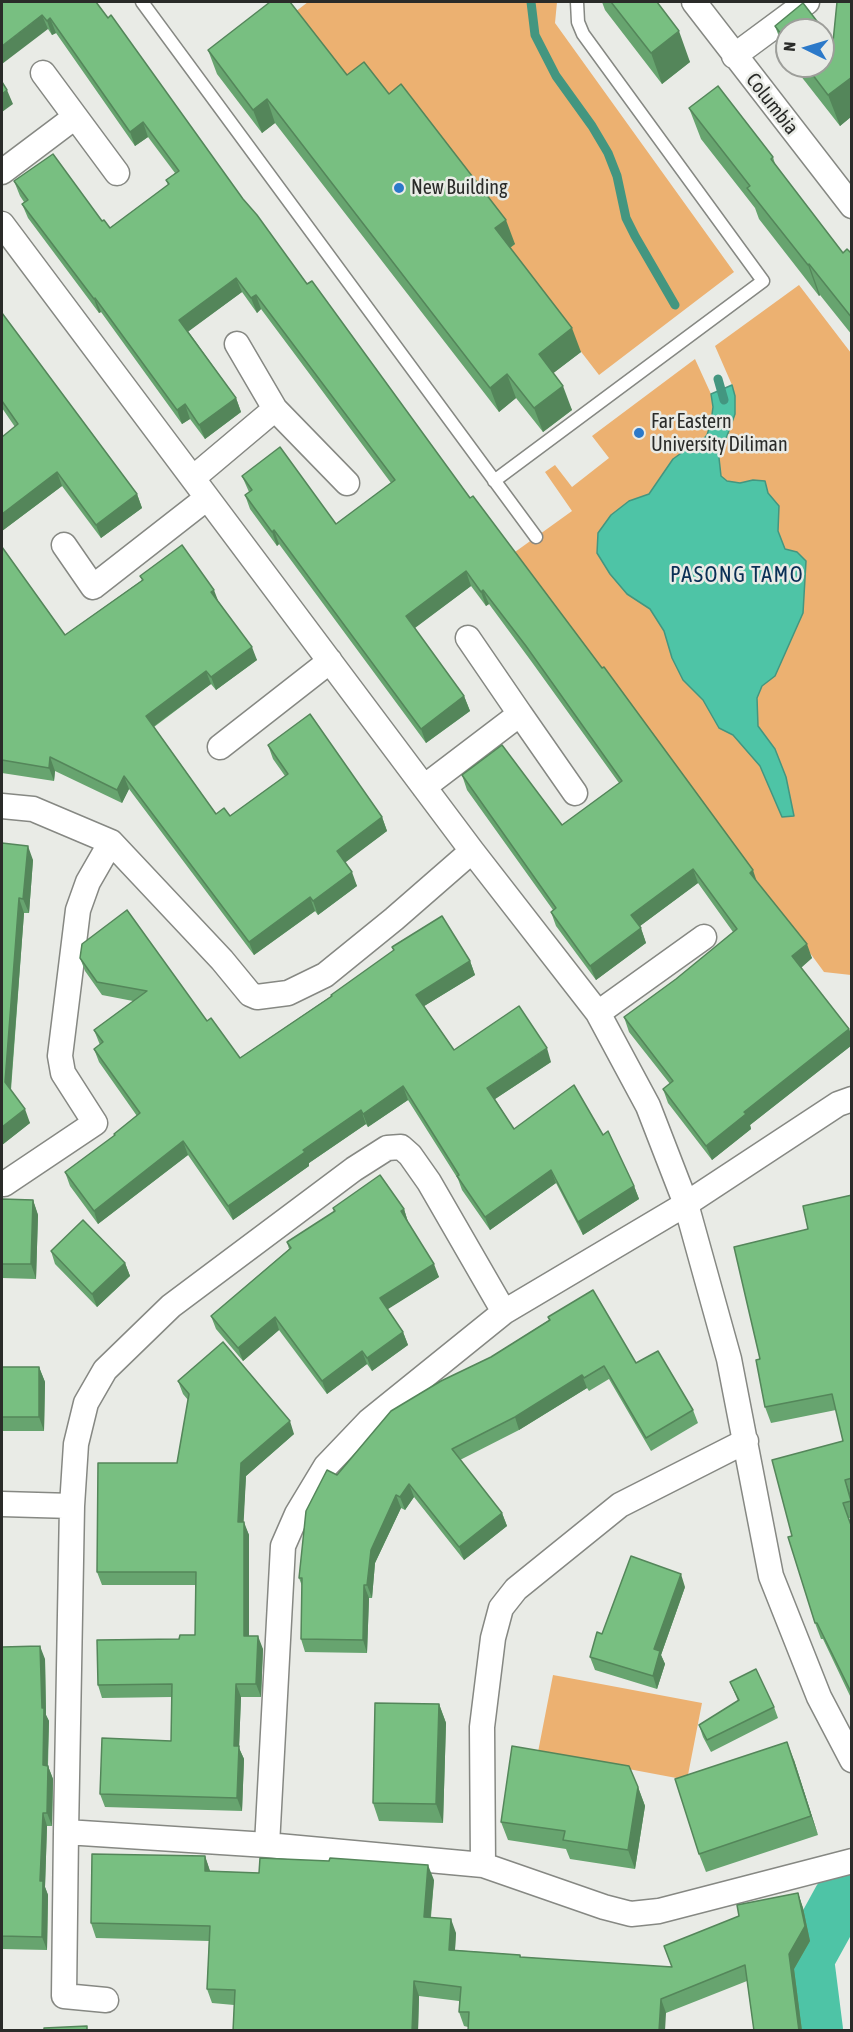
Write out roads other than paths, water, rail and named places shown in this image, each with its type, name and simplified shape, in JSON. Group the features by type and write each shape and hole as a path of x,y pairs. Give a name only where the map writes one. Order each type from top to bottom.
{"street":[{"name":"Columbia","path":"694,2 734,56 849,199"},
{"path":"734,56 807,2"},
{"path":"43,73 117,173"},
{"path":"2,172 75,117"},
{"path":"2,224 472,851 598,1013 648,1106 686,1204 729,1359 771,1576 819,1697 852,1760"},
{"path":"237,344 275,409 347,483"},
{"path":"193,478 275,409"},
{"path":"64,545 93,587 207,498"},
{"path":"468,638 575,793"},
{"path":"220,747 330,661"},
{"path":"424,787 520,714"},
{"path":"2,806 33,809 111,842 222,960 250,994 257,997 288,993 325,975 472,851"},
{"path":"3,1184 95,1123 63,1073 60,1056 78,910 88,882 111,842"},
{"path":"598,1013 704,937"},
{"path":"267,1845 283,1546 297,1514 326,1466 369,1421 504,1312 686,1204 838,1104 852,1099"},
{"path":"106,2000 64,1996 72,1506 76,1444 86,1403 105,1370 171,1306 354,1169 387,1148 400,1147 405,1151 429,1182 504,1312"},
{"path":"483,1866 482,1727 493,1638 501,1608 516,1589 620,1505 746,1441"},
{"path":"2,1504 72,1506"},
{"path":"66,1832 267,1845 483,1866 631,1914 659,1911 852,1860"}],"lane":[{"path":"142,2 536,537"},
{"path":"494,481 763,280 583,34 578,22 576,2"}],"waterway":[{"path":"531,2 535,35 556,76 592,126 608,153 617,176 626,218 675,305"},
{"path":"718,379 724,400"},
{"path":"816,2030 807,1959 840,1899"}],"place":[{"name":"New Building","path":"399,188"},
{"name":"Far Eastern University Diliman","path":"639,433"}],"district":[{"name":"PASONG TAMO","path":"737,575"}]}
